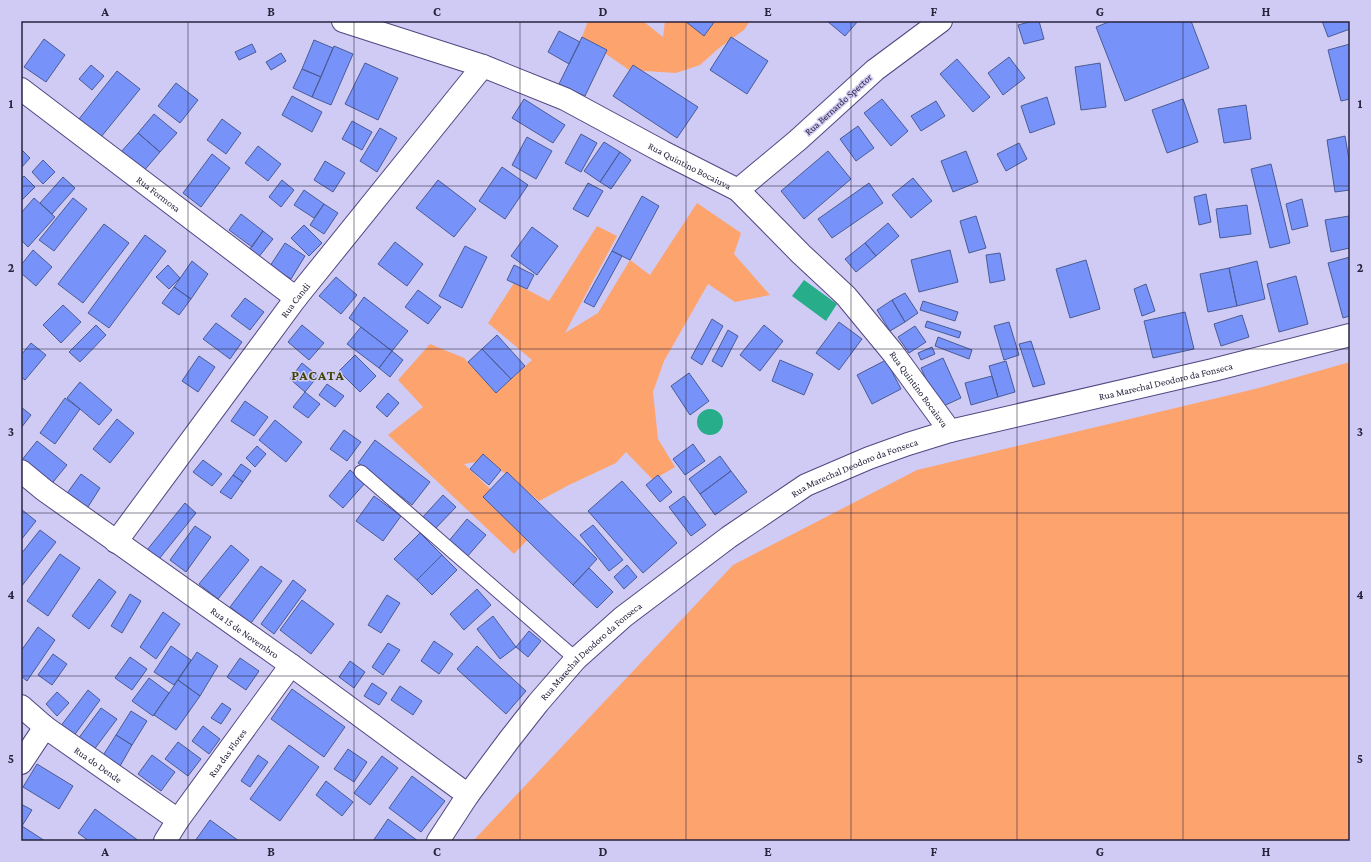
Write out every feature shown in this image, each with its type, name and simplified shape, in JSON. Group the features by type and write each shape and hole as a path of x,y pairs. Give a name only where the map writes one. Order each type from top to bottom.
{"street":[{"name":"Rua Quintino Bocaiuva","path":"343,21 483,66 565,98 663,152 738,190 801,254 846,296 893,352 950,431"},
{"name":"Rua Bernardo Spector","path":"738,190 798,140 875,70 941,21"},
{"name":"Rua Candi","path":"116,542 296,298 483,66"},
{"name":"Rua Formosa","path":"21,89 296,298"},
{"name":"Rua Marechal Deodoro da Fonseca","path":"438,841 468,795 518,728 576,658 623,617 729,537 806,485 869,458 950,431 1213,370 1350,335"},
{"name":"Rua 15 de Novembro","path":"21,471 44,490 291,665 468,795"},
{"name":"Rua das Flores","path":"165,841 178,820 291,665"},
{"name":"Rua do Dende","path":"21,706 45,727 178,820"},
{"path":"21,763 45,727"}],"lane":[{"path":"361,472 576,658"}],"shaded area":[{"path":"588,21 643,21 663,37 665,21 750,21 744,30 719,48 700,65 676,73 629,70 582,37"},
{"path":"697,203 741,233 734,254 770,295 735,302 708,284 664,361 653,392 658,439 675,467 653,480 626,452 616,463 539,501 488,460 464,464 535,532 514,554 388,435 423,407 398,380 430,344 464,358 496,393 532,360 488,323 514,283 549,301 597,226 617,236 565,333 598,313 630,260 650,275"},
{"path":"804,280 837,304 826,321 792,296"},
{"path":"1350,362 1350,841 473,841 733,565 917,470 1259,388"},
{"path":"710,409 719,413 723,422 719,431 710,435 701,431 697,422 701,413"}],"building":[{"path":"685,21 715,21 704,36"},
{"path":"827,21 858,21 845,36"},
{"path":"1039,21 1044,39 1024,44 1018,25"},
{"path":"1111,21 1191,21 1209,68 1125,101 1096,27"},
{"path":"1322,21 1350,21 1350,29 1328,37"},
{"path":"559,31 580,42 569,64 548,52"},
{"path":"582,37 607,50 585,96 559,84"},
{"path":"731,37 768,61 747,94 710,70"},
{"path":"44,39 65,55 46,82 24,67"},
{"path":"314,40 333,48 321,77 302,69"},
{"path":"252,44 256,52 239,60 235,52"},
{"path":"1350,44 1350,99 1341,101 1328,50"},
{"path":"334,46 353,54 331,105 312,97"},
{"path":"281,53 286,61 271,70 266,62"},
{"path":"1009,57 1025,78 1003,95 988,73"},
{"path":"957,59 990,97 973,112 940,74"},
{"path":"365,63 398,78 378,120 345,104"},
{"path":"1100,63 1106,107 1081,110 1075,67"},
{"path":"91,65 104,76 92,90 79,79"},
{"path":"633,65 698,107 677,138 613,96"},
{"path":"302,69 321,77 312,97 293,88"},
{"path":"117,71 140,89 101,137 79,119"},
{"path":"176,83 198,100 180,123 158,106"},
{"path":"292,96 322,112 312,132 282,115"},
{"path":"1047,97 1055,124 1030,133 1021,106"},
{"path":"524,99 565,125 553,143 512,118"},
{"path":"882,99 908,131 891,146 864,113"},
{"path":"1183,99 1198,142 1167,153 1152,110"},
{"path":"936,101 945,116 921,131 911,116"},
{"path":"1246,105 1251,139 1224,143 1218,109"},
{"path":"154,114 177,133 160,152 138,133"},
{"path":"222,119 241,133 226,154 207,140"},
{"path":"352,121 372,132 362,150 342,139"},
{"path":"858,126 874,148 856,161 840,139"},
{"path":"380,128 397,138 377,172 360,161"},
{"path":"138,133 160,152 142,173 120,153"},
{"path":"581,134 597,143 581,172 565,163"},
{"path":"1345,136 1350,165 1350,190 1335,192 1327,140"},
{"path":"527,137 552,151 536,179 512,165"},
{"path":"604,142 620,152 600,182 584,171"},
{"path":"1019,143 1027,159 1006,171 997,154"},
{"path":"258,146 281,164 268,181 245,163"},
{"path":"21,149 30,158 21,168"},
{"path":"828,151 851,179 804,219 781,191"},
{"path":"966,151 978,182 953,192 941,161"},
{"path":"620,152 631,160 611,189 600,182"},
{"path":"212,154 230,168 201,207 183,193"},
{"path":"43,160 55,172 43,184 32,172"},
{"path":"325,161 345,173 333,192 314,180"},
{"path":"1271,164 1290,243 1270,248 1251,169"},
{"path":"502,167 528,185 505,219 479,201"},
{"path":"24,176 35,187 21,201 21,179"},
{"path":"63,177 75,188 52,214 40,203"},
{"path":"913,178 932,201 911,218 892,195"},
{"path":"282,180 294,190 281,207 269,197"},
{"path":"438,180 476,209 454,237 416,208"},
{"path":"588,183 603,191 588,217 573,209"},
{"path":"869,183 883,203 832,238 818,219"},
{"path":"304,190 324,204 314,218 294,205"},
{"path":"1206,194 1211,222 1199,225 1194,197"},
{"path":"642,196 659,206 630,260 612,251"},
{"path":"34,198 55,217 28,247 21,240 21,213"},
{"path":"73,198 87,209 54,251 39,240"},
{"path":"1302,199 1308,226 1292,230 1286,204"},
{"path":"324,204 338,213 324,234 310,225"},
{"path":"1247,205 1251,234 1220,238 1216,209"},
{"path":"241,214 263,231 252,247 229,230"},
{"path":"976,216 986,248 969,253 960,221"},
{"path":"1349,216 1350,248 1331,252 1325,220"},
{"path":"888,223 899,236 876,256 865,243"},
{"path":"104,224 129,243 83,303 58,284"},
{"path":"304,225 322,243 309,256 291,238"},
{"path":"532,227 558,246 537,275 511,256"},
{"path":"263,231 273,239 258,258 249,250"},
{"path":"145,235 166,251 109,328 88,313"},
{"path":"395,242 423,264 407,286 378,264"},
{"path":"285,243 305,256 291,279 270,266"},
{"path":"865,243 876,256 856,272 845,259"},
{"path":"465,246 487,257 462,308 439,296"},
{"path":"33,250 52,267 36,286 21,273 21,265"},
{"path":"950,250 958,282 919,292 911,260"},
{"path":"612,251 622,256 594,307 584,302"},
{"path":"1000,253 1005,280 990,283 986,255"},
{"path":"1350,257 1350,316 1343,318 1328,263"},
{"path":"1086,260 1100,309 1070,318 1056,269"},
{"path":"192,261 208,274 191,299 174,287"},
{"path":"1257,261 1265,299 1237,306 1229,268"},
{"path":"168,265 180,278 169,289 156,277"},
{"path":"514,265 534,275 527,289 507,280"},
{"path":"1229,268 1237,306 1208,312 1200,274"},
{"path":"1296,276 1308,324 1279,332 1267,284"},
{"path":"336,277 357,295 341,314 319,296"},
{"path":"1146,284 1155,311 1142,316 1134,289"},
{"path":"174,287 191,299 179,315 162,303"},
{"path":"418,290 441,307 428,324 405,307"},
{"path":"905,293 918,313 905,322 892,300"},
{"path":"364,297 408,331 392,351 349,318"},
{"path":"245,298 264,312 250,330 231,316"},
{"path":"892,300 905,322 890,331 877,310"},
{"path":"923,301 958,312 955,321 920,310"},
{"path":"63,305 81,322 61,343 43,325"},
{"path":"1185,312 1194,349 1153,358 1144,321"},
{"path":"1242,315 1249,337 1221,346 1214,324"},
{"path":"712,319 723,326 702,365 691,358"},
{"path":"927,321 961,332 959,338 925,327"},
{"path":"839,322 862,339 839,370 816,353"},
{"path":"1009,322 1019,355 1004,360 994,326"},
{"path":"216,323 242,342 230,359 203,339"},
{"path":"96,325 106,335 80,362 69,352"},
{"path":"302,325 324,343 309,360 288,342"},
{"path":"764,325 783,341 760,371 740,355"},
{"path":"915,326 926,342 909,353 898,337"},
{"path":"361,327 392,351 379,368 347,344"},
{"path":"728,330 738,336 722,367 712,361"},
{"path":"497,335 525,366 511,379 482,349"},
{"path":"938,337 972,350 969,359 935,346"},
{"path":"1031,341 1045,384 1033,387 1019,344"},
{"path":"31,343 46,355 25,380 21,377 21,355"},
{"path":"932,347 935,354 921,360 918,353"},
{"path":"482,349 511,379 496,393 468,362"},
{"path":"392,351 403,360 390,377 379,368"},
{"path":"355,355 376,376 360,392 339,371"},
{"path":"199,356 215,367 198,392 182,381"},
{"path":"943,358 961,398 939,408 921,368"},
{"path":"780,360 813,374 804,395 772,381"},
{"path":"886,360 901,389 872,404 857,375"},
{"path":"1006,361 1015,392 998,397 989,366"},
{"path":"302,363 318,376 305,392 290,379"},
{"path":"689,373 709,401 690,415 671,386"},
{"path":"992,376 998,397 971,405 965,383"},
{"path":"80,382 112,410 99,425 67,398"},
{"path":"327,384 344,396 335,407 319,395"},
{"path":"305,392 320,404 308,418 293,407"},
{"path":"388,393 399,403 387,417 376,407"},
{"path":"65,398 80,409 55,444 40,433"},
{"path":"245,401 268,417 254,436 231,421"},
{"path":"21,407 31,415 21,428"},
{"path":"117,419 134,433 110,463 93,449"},
{"path":"275,420 302,442 286,462 259,440"},
{"path":"344,430 361,442 347,461 330,449"},
{"path":"375,440 430,482 412,505 358,463"},
{"path":"37,441 67,465 49,487 21,461"},
{"path":"693,444 705,461 685,475 673,459"},
{"path":"257,446 266,454 255,467 246,458"},
{"path":"483,454 501,470 489,485 470,469"},
{"path":"720,456 731,471 700,494 689,479"},
{"path":"203,460 222,474 212,486 193,472"},
{"path":"241,464 251,471 243,482 233,475"},
{"path":"350,470 365,483 343,508 329,496"},
{"path":"731,471 747,492 715,515 700,494"},
{"path":"507,472 597,559 573,585 483,497"},
{"path":"81,474 100,488 86,510 65,496"},
{"path":"233,475 243,482 231,499 220,492"},
{"path":"658,475 672,492 660,502 646,485"},
{"path":"622,481 677,543 643,573 588,511"},
{"path":"443,495 456,507 434,530 422,518"},
{"path":"374,496 401,516 383,541 356,521"},
{"path":"684,496 706,525 691,536 669,507"},
{"path":"185,503 196,513 159,559 147,550"},
{"path":"21,509 36,521 21,540"},
{"path":"467,519 486,535 466,558 448,542"},
{"path":"593,525 623,560 609,571 580,535"},
{"path":"195,526 211,537 186,572 170,560"},
{"path":"40,530 56,542 21,587 21,554"},
{"path":"420,533 442,555 417,580 394,559"},
{"path":"231,545 249,560 218,599 199,584"},
{"path":"60,554 80,568 48,616 27,601"},
{"path":"442,555 457,570 432,595 417,580"},
{"path":"627,565 637,577 624,589 614,577"},
{"path":"261,566 282,581 251,623 230,607"},
{"path":"589,568 613,592 597,608 573,585"},
{"path":"99,579 116,592 89,629 72,616"},
{"path":"293,580 306,590 274,634 261,624"},
{"path":"477,589 491,605 464,630 450,614"},
{"path":"130,594 141,601 122,633 111,626"},
{"path":"387,595 400,603 381,633 368,625"},
{"path":"302,600 334,624 311,654 280,630"},
{"path":"163,612 180,624 156,659 140,647"},
{"path":"493,616 516,647 500,659 477,629"},
{"path":"38,627 55,640 27,681 21,676 21,651"},
{"path":"529,631 541,641 528,657 516,647"},
{"path":"434,641 453,654 439,674 421,661"},
{"path":"388,643 400,650 383,675 372,667"},
{"path":"171,646 191,660 174,685 154,672"},
{"path":"477,646 526,691 506,714 457,669"},
{"path":"197,652 218,666 200,696 178,680"},
{"path":"53,654 67,664 52,685 38,675"},
{"path":"130,657 147,669 132,690 115,678"},
{"path":"240,658 259,671 246,690 227,677"},
{"path":"350,661 365,672 354,688 339,677"},
{"path":"149,678 169,693 153,716 132,701"},
{"path":"178,680 200,696 176,730 154,715"},
{"path":"372,683 387,693 379,705 364,696"},
{"path":"400,686 422,701 413,715 391,700"},
{"path":"292,689 345,727 324,757 271,719"},
{"path":"88,690 100,700 73,737 60,727"},
{"path":"57,692 69,703 57,716 46,704"},
{"path":"222,703 231,709 221,724 211,718"},
{"path":"101,708 117,719 93,751 78,739"},
{"path":"131,711 147,721 132,745 116,735"},
{"path":"203,726 220,739 209,754 192,741"},
{"path":"116,735 132,745 119,768 102,757"},
{"path":"178,742 201,759 188,776 165,759"},
{"path":"289,745 319,767 280,821 250,799"},
{"path":"348,749 367,762 354,782 334,769"},
{"path":"152,755 175,772 161,791 138,774"},
{"path":"258,755 268,762 250,787 241,781"},
{"path":"382,756 398,768 370,805 354,793"},
{"path":"37,764 73,786 59,809 23,787"},
{"path":"412,776 445,801 421,832 389,808"},
{"path":"326,781 353,802 342,816 316,795"},
{"path":"21,804 32,810 22,826 21,826"},
{"path":"95,809 139,841 89,841 78,833"},
{"path":"388,819 418,841 373,841"},
{"path":"210,820 239,841 195,841"},
{"path":"22,826 45,841 21,841"}],"district":[{"name":"PACATA","path":"318,375"}]}
